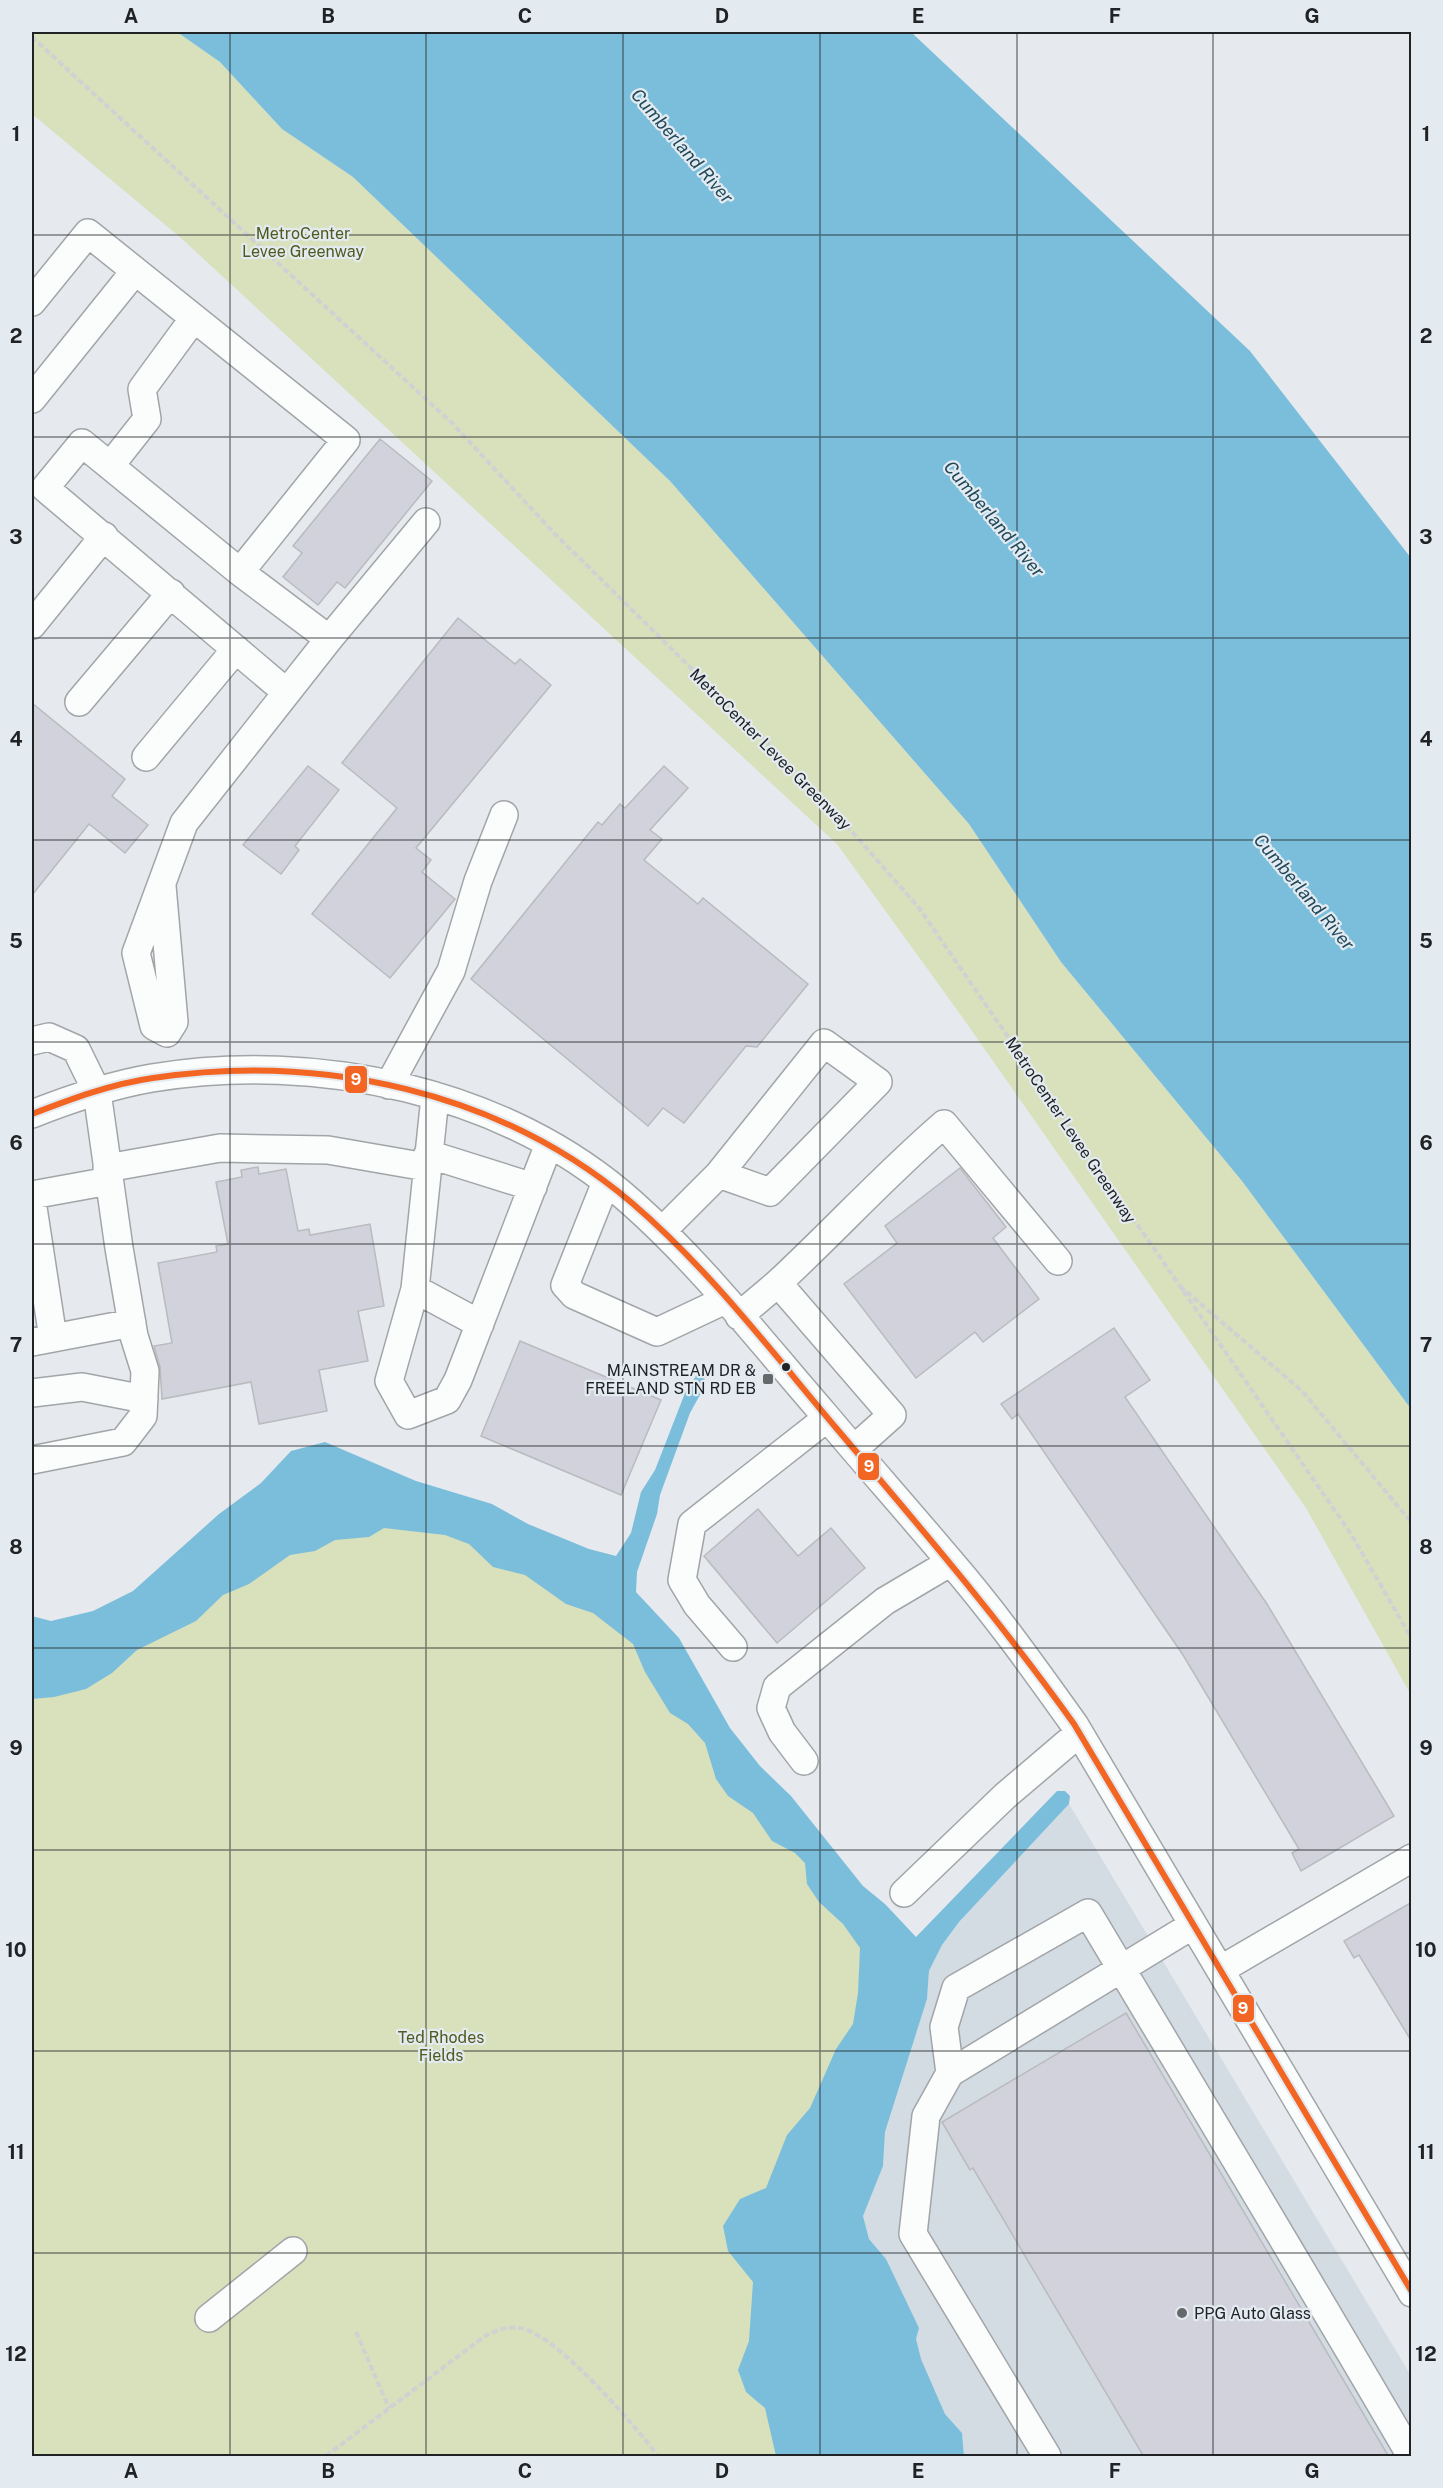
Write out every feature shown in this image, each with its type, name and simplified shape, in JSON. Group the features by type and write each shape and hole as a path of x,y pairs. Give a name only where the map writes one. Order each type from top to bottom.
{"street":[{"path":"32,302 88,233 346,440 240,572"},
{"path":"32,399 135,271"},
{"path":"110,466 147,419 142,389 194,318"},
{"path":"285,692 104,536 38,496 82,443 240,572 329,639"},
{"path":"174,1076 167,1033 154,1026 136,953 183,823 285,692 426,522"},
{"path":"32,625 104,536"},
{"path":"80,702 171,593"},
{"path":"146,757 236,649"},
{"path":"389,1085 451,971 478,881 504,815"},
{"path":"32,1041 49,1037 76,1049 97,1092 132,1323 145,1371 143,1416 123,1442 32,1460"},
{"path":"662,1231 719,1174 824,1043 878,1082 770,1192 719,1174"},
{"path":"32,1114 97,1092 174,1076 253,1070 292,1071 389,1085 435,1097 506,1123 549,1144 606,1182 662,1231 732,1308 951,1562 1011,1637 1079,1733 1412,2294"},
{"path":"435,1097 414,1289 389,1381 408,1415 447,1400 458,1380 549,1144"},
{"path":"606,1182 565,1285 574,1295 657,1332 732,1308 778,1283 853,1212 904,1158 944,1124 1058,1261"},
{"path":"32,1196 220,1148 328,1150 427,1161 533,1186"},
{"path":"32,1201 42,1340 132,1323"},
{"path":"778,1283 892,1415 854,1449"},
{"path":"414,1289 480,1324"},
{"path":"32,1393 82,1387 144,1399"},
{"path":"733,1647 697,1605 682,1580 692,1524 827,1418"},
{"path":"804,1761 782,1732 771,1708 777,1687 885,1601 951,1562"},
{"path":"904,1893 1005,1796 1079,1733"},
{"path":"1220,1970 1412,1858"},
{"path":"950,2073 944,2027 956,1988 1088,1913 1294,2254 1411,2457"},
{"path":"1047,2457 913,2234 927,2116 950,2073 1193,1925"},
{"path":"209,2318 293,2251"}],"path":[{"name":"MetroCenter Levee Greenway","path":"32,37 452,423 555,534 821,796 919,908 1351,1534 1412,1639"},
{"path":"1175,1281 1302,1391 1412,1522"},
{"path":"326,2457 485,2336 505,2328 522,2328 547,2341 585,2374 658,2457"},
{"path":"356,2331 389,2408"}],"shaded area":[{"path":"1069,1804 1411,2376 1411,2456 964,2456 962,2433 945,2414 921,2359 901,2294 886,2259 869,2239 863,2216 883,2166 885,2132 927,1999 929,1971 942,1945 959,1922"}],"green space":[{"name":"MetroCenter Levee Greenway","path":"32,32 177,32 220,62 282,129 353,177 670,481 969,824 1061,962 1242,1181 1411,1409 1411,1695 1306,1508 960,1014 837,844 181,238 32,114"},
{"name":"Ted Rhodes Fields","path":"319,1473 580,1566 897,1971 858,2247 926,2456 32,2456 32,1644 162,1598"}],"water":[{"name":"Cumberland River","path":"177,32 911,32 1250,351 1411,558 1411,1409 1242,1181 1061,962 969,824 670,481 353,177 282,129 220,62"},
{"path":"701,1368 706,1384 690,1413 660,1495 657,1514 637,1572 636,1592 679,1638 730,1728 760,1766 791,1796 863,1886 885,1904 916,1937 1057,1791 1065,1791 1070,1796 1069,1804 959,1922 942,1945 929,1971 927,1999 885,2132 883,2166 863,2216 869,2239 886,2259 919,2328 916,2339 921,2359 945,2414 962,2433 964,2456 776,2456 765,2408 746,2392 738,2370 749,2341 753,2282 728,2251 723,2226 740,2199 766,2188 787,2135 810,2108 836,2049 853,2024 858,1993 860,1948 843,1924 819,1902 807,1884 805,1863 795,1853 772,1841 753,1813 728,1796 716,1779 705,1743 688,1724 670,1713 645,1672 633,1644 593,1613 566,1604 525,1575 493,1567 469,1544 445,1535 384,1528 369,1537 335,1540 315,1551 290,1555 249,1584 223,1595 196,1621 137,1650 112,1673 86,1689 54,1697 32,1699 32,1616 51,1621 93,1611 133,1591 219,1514 261,1483 291,1451 325,1442 416,1481 492,1504 528,1524 589,1549 616,1556 631,1533 641,1492 655,1470 685,1393"}],"building":[{"path":"380,439 432,481 345,588 337,582 318,605 283,577 302,553 293,546"},
{"path":"458,618 515,664 520,659 551,685 416,848 431,860 422,872 455,899 390,978 312,914 397,808 342,763"},
{"path":"32,703 125,779 112,796 148,825 125,853 89,824 32,895"},
{"path":"308,766 339,790 295,846 299,850 281,874 243,845"},
{"path":"664,766 688,788 650,830 662,839 644,860 698,904 703,898 808,984 757,1047 746,1046 684,1123 663,1108 648,1126 471,979 598,822 602,825 620,804 625,808"},
{"path":"258,1167 259,1174 286,1169 298,1231 309,1229 310,1235 370,1224 384,1306 358,1311 368,1361 319,1370 327,1411 259,1424 251,1382 162,1399 160,1367 154,1346 172,1343 158,1263 217,1252 216,1246 228,1244 216,1182 242,1177 241,1170"},
{"path":"960,1168 1006,1227 993,1238 1039,1299 983,1342 975,1332 916,1378 844,1284 897,1243 885,1226"},
{"path":"1114,1328 1150,1380 1125,1397 1267,1604 1394,1816 1301,1871 1292,1853 1299,1849 1183,1655 1018,1414 1012,1419 1001,1404"},
{"path":"520,1341 661,1400 621,1495 481,1436"},
{"path":"758,1509 798,1556 831,1528 865,1568 777,1643 704,1556"},
{"path":"1412,1902 1412,2042 1359,1955 1354,1958 1344,1941"},
{"name":"PPG Auto Glass","path":"1126,2013 1389,2457 1144,2457 973,2168 970,2170 942,2122"}],"transit line":[{"name":"9","path":"32,1114 107,1088 153,1078 217,1072 281,1071 344,1077 406,1089 467,1108 525,1133 580,1164 632,1203 714,1283 764,1341 958,1574 1017,1647 1074,1724 1412,2292"}],"place":[{"name":"MAINSTREAM DR & FREELAND STN RD EB","path":"768,1379"},
{"name":"PPG Auto Glass","path":"1182,2313"}]}
